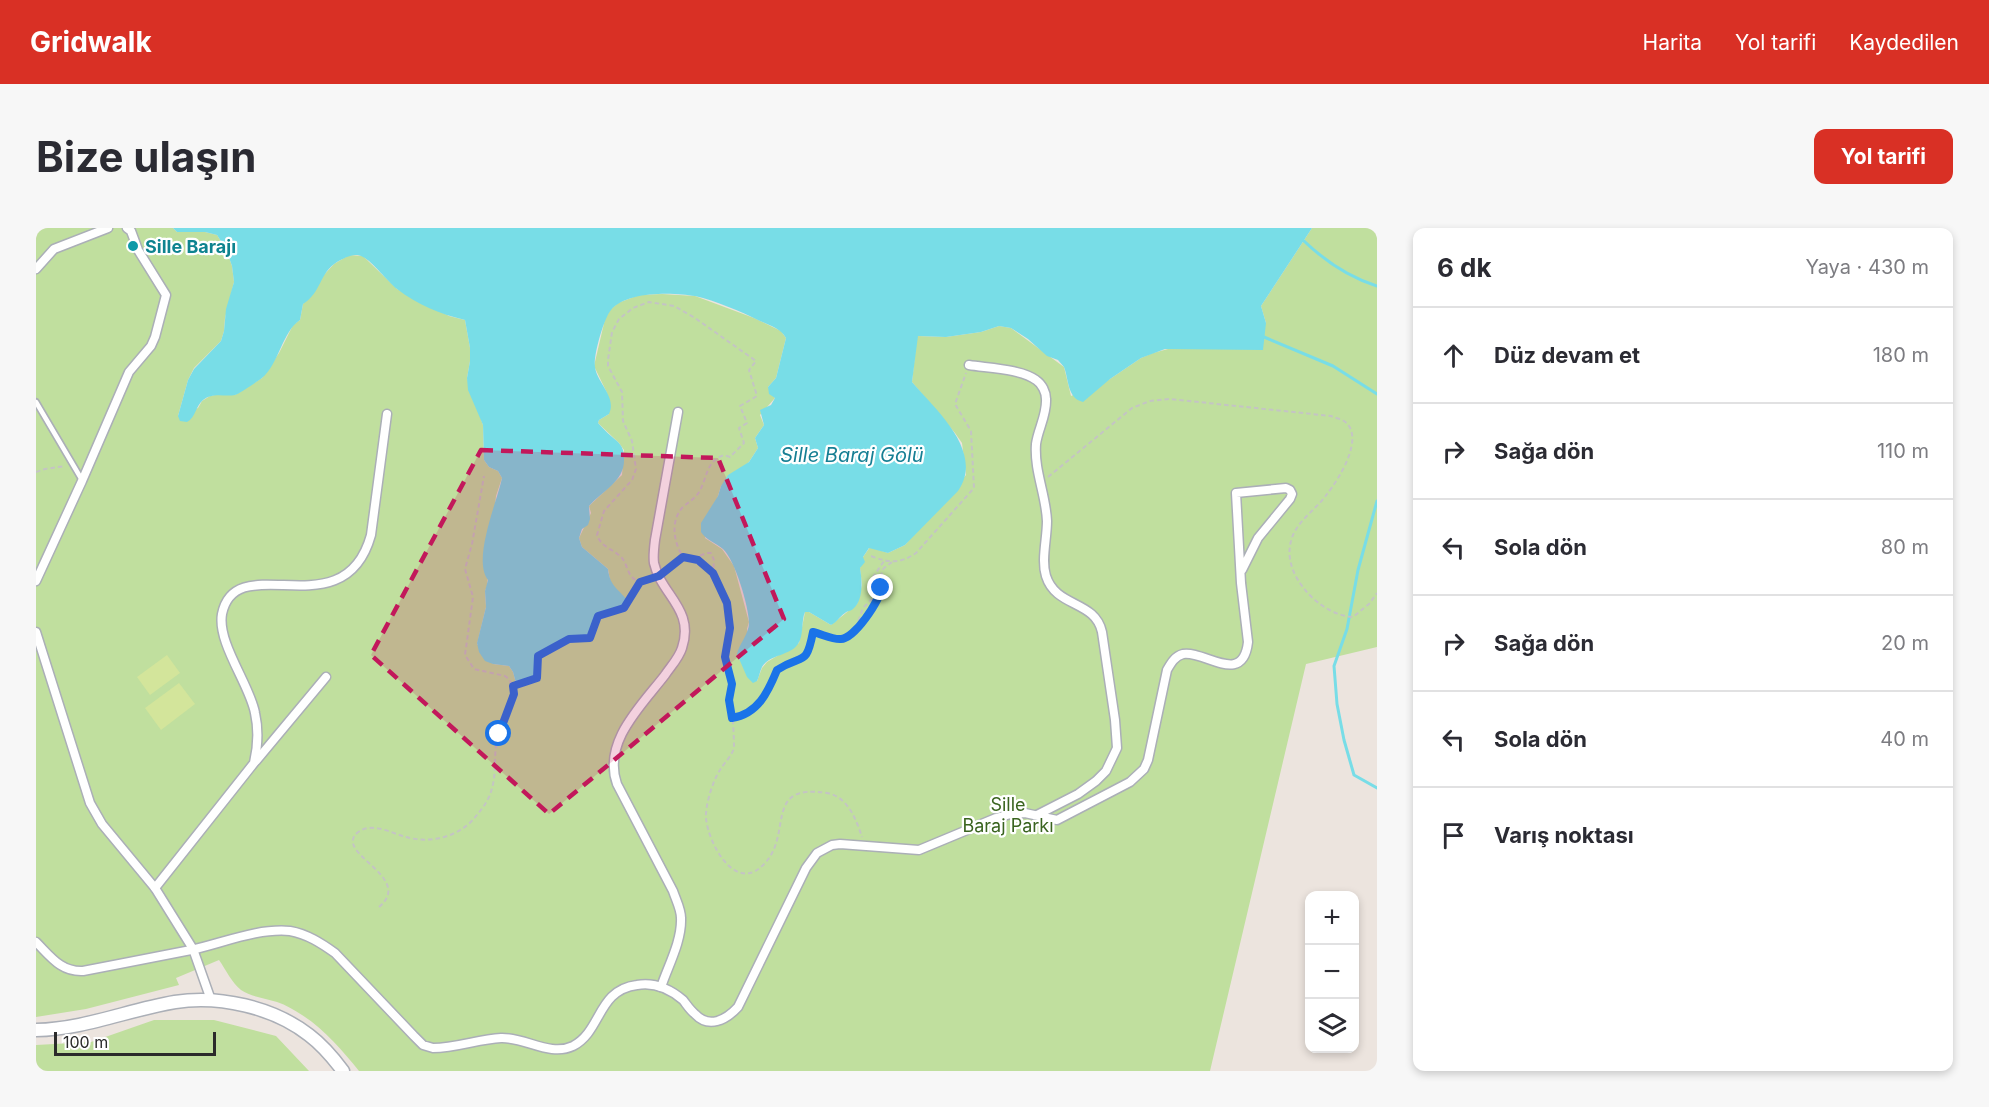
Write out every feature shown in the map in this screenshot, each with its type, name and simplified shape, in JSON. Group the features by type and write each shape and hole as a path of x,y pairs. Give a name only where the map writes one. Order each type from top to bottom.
{"street":[{"path":"36,269 47,254 54,249 108,228"},
{"path":"36,581 129,372 151,346 166,295 127,228"},
{"path":"969,365 1024,375 1036,379 1044,388 1047,397 1046,407 1036,444 1047,521 1046,575 1055,590 1065,599 1095,616 1100,624 1117,748 1106,771 1078,794 1038,815"},
{"path":"661,987 678,938 680,909 673,891 617,784 614,766 620,735 679,656 682,648 685,627 683,616 654,565 655,540 678,412"},
{"path":"254,763 258,744 255,712 228,646 222,615 227,602 236,591 251,585 316,586 344,576 358,563 366,550 370,535 387,414"},
{"path":"36,942 62,967 72,971 83,971 275,931 307,936 322,943 335,953 423,1045 433,1048 501,1038 549,1048 571,1047 586,1035 612,995 623,988 635,985 647,984 673,993 702,1020 710,1022 728,1017 738,1007 811,860 832,845 919,850 1011,814 1038,815 1057,820 1138,776 1148,760 1167,670 1177,656 1192,654 1228,665 1236,663 1247,651 1236,493 1290,489 1292,494 1290,499 1258,538 1242,570"},
{"path":"36,632 90,803 102,824 155,888 193,949 211,1000"},
{"path":"155,888 326,677"},
{"path":"36,1030 74,1026 175,1002 211,1000 270,1013 293,1024 310,1035 343,1071"}],"lane":[{"path":"36,402 82,481"}],"path":[{"path":"640,582 630,576 624,560 602,543 597,535 604,511 632,480 636,469 632,441 623,421 622,392 608,366 612,332 626,313 649,302 666,304 682,310 756,361 749,370 757,396 740,406 747,423 739,428 744,443 730,457 724,455 711,463 698,495 679,514 675,537 683,557 705,564 713,573 729,611 730,628 725,657 732,684 729,700 734,747 715,780 706,816 718,856 738,872 755,871 766,862 774,848 787,801 798,792 834,795 848,806 864,846"},
{"path":"872,556 892,562 907,559 916,553 974,488 971,431 955,404 969,365"},
{"path":"1040,483 1132,408 1150,400 1170,399 1331,416 1345,421 1352,431 1353,442 1348,458 1328,494 1296,528 1290,542 1290,564 1300,584 1315,601 1344,616 1353,617 1369,604 1377,593"},
{"path":"36,472 60,466 74,467"},
{"path":"379,907 385,902 387,896 384,879 379,871 353,848 352,840 355,835 361,831 377,829 416,839 447,837 474,819 492,789 497,743 514,694 509,679 474,669 465,655 473,597 465,569 484,477"},
{"path":"691,559 711,553 714,560 713,573"},
{"path":"513,686 537,678 538,656 569,639 590,638 598,616 624,608 640,582 659,576 683,557"},
{"path":"854,632 863,608 876,595 869,583 884,561"},
{"path":"732,718 741,717 758,706 770,689 777,670 806,656 810,649 813,632 840,640 854,632 879,596 882,572 892,562"}],"highlighted area":[{"path":"481,450 718,458 784,619 549,814 371,655"}],"green space":[{"name":"Sille Baraj Parkı","path":"36,228 173,228 177,232 205,232 217,235 226,249 232,266 234,282 224,331 221,341 194,368 188,380 178,416 198,408 202,401 210,396 235,395 262,378 279,353 293,325 300,320 303,304 321,278 334,264 349,255 363,256 397,289 449,316 465,320 470,348 467,378 483,425 484,460 489,467 498,471 502,478 496,496 485,591 486,607 477,644 493,664 509,666 517,687 540,657 571,641 592,640 600,618 625,610 610,580 608,569 582,547 579,538 591,513 589,506 622,475 624,450 598,423 609,414 607,393 594,366 605,319 618,303 639,295 695,296 754,318 781,331 786,338 776,378 768,387 775,398 760,415 764,425 755,438 758,448 749,462 721,486 705,538 722,549 734,566 749,622 747,629 757,681 767,662 799,643 805,612 831,625 857,604 862,585 860,568 863,557 870,547 888,553 905,545 966,475 962,443 912,382 917,336 946,337 981,332 999,326 1011,328 1064,367 1071,396 1110,379 1141,358 1153,353 1266,323 1261,306 1312,228 1377,228 1377,647 1306,664 1210,1071 359,1071 340,1048 302,1015 280,1003 241,990 219,960 176,978 179,985 86,1009 36,1017"},
{"path":"167,655 180,673 150,695 137,677"},
{"path":"179,683 195,704 161,730 145,708"},
{"path":"154,1020 214,1020 276,1036 309,1071 36,1071 36,1045 91,1042"}],"water":[{"name":"Sille Baraj Gölü","path":"173,228 1312,228 1261,306 1266,323 1263,350 1165,349 1141,358 1110,379 1083,402 1071,393 1064,367 1058,360 1047,356 1011,328 999,326 981,332 946,337 918,336 912,382 954,432 962,447 966,461 965,476 958,491 905,545 888,553 869,548 863,557 865,562 860,568 861,589 857,605 831,625 805,612 798,644 790,651 766,663 757,681 753,683 747,677 737,654 749,623 747,606 740,584 728,555 703,535 701,523 728,475 749,462 758,448 755,438 764,425 760,410 771,405 775,398 769,394 768,387 776,378 786,338 771,326 728,307 695,296 650,294 627,299 618,304 611,310 605,321 597,346 595,367 609,396 611,408 609,414 598,423 621,446 624,454 623,467 617,480 589,506 590,519 588,525 582,529 579,538 582,547 608,569 613,584 630,604 625,610 600,618 592,640 571,641 541,657 539,679 517,687 509,666 485,661 479,652 477,643 486,607 485,591 488,580 484,571 484,545 502,478 498,471 489,467 484,460 483,425 468,390 470,348 465,320 438,312 413,300 397,289 367,259 356,255 350,256 331,266 314,294 303,304 300,320 289,332 273,365 262,378 235,395 215,395 203,400 190,420 180,421 178,416 188,380 194,369 221,341 226,309 234,282 232,266 226,249 217,235 205,232 177,232"}],"waterway":[{"path":"1304,241 1338,268 1377,286"},
{"path":"1264,337 1333,366 1377,394"},
{"path":"1377,501 1358,570 1347,629 1334,666 1337,704 1354,775 1377,788"}],"place":[{"name":"Sille Barajı","path":"133,246"}],"route":[{"path":"499,734 514,694 513,686 537,678 538,656 569,639 590,638 598,616 624,608 640,582 659,576 683,557 705,564 713,573 727,603 730,628 725,657 732,684 729,695 732,718 741,717 758,706 770,689 777,670 809,653 813,632 840,640 850,636 877,601 881,588"}]}
